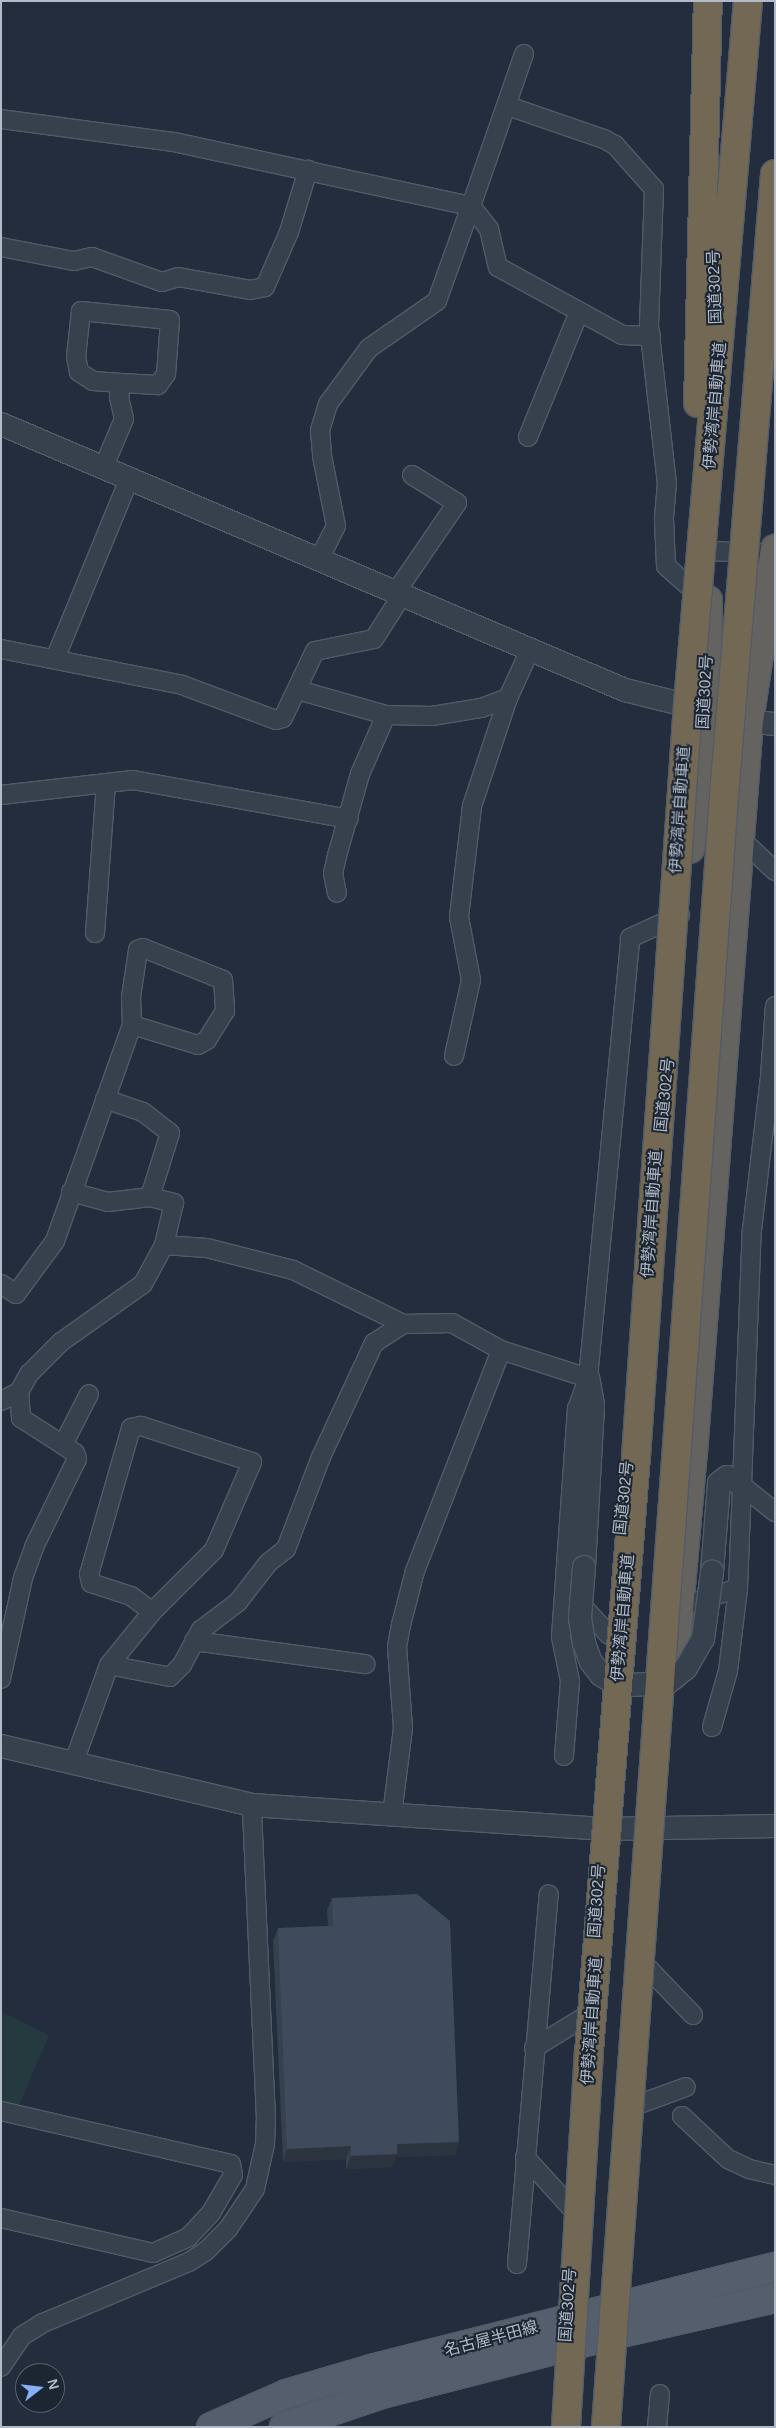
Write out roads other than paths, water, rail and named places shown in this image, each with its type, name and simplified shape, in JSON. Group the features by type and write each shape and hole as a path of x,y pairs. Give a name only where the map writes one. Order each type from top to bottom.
{"highway":[{"name":"国道302号","path":"560,2427 602,1829 609,1635 682,914 697,707 708,604 719,426 711,145 699,1"},
{"path":"697,707 708,1"},
{"name":"伊勢湾岸自動車道","path":"566,2427 589,2052 697,707 748,1"},
{"path":"608,2427 725,784 775,174"},
{"path":"725,784 775,372"},
{"path":"608,2427 657,1829 680,1608 740,838 762,723 775,549"}],"main road":[{"name":"名古屋半田線","path":"212,2427 286,2394 617,2305 775,2268"},
{"name":"名古屋半田線","path":"284,2427 382,2394 566,2349 617,2334 775,2298"}],"street":[{"path":"320,558 336,526 322,456 320,432 328,404 369,348 437,301 508,106 524,54"},
{"path":"508,106 604,139 615,145 654,189 651,336 668,482 664,519 666,566 708,604"},
{"path":"1,119 174,142 471,206 490,229 498,267 622,335 651,336"},
{"path":"1,247 74,261 92,256 162,282 178,277 250,290 265,287 289,232 308,170"},
{"path":"81,312 170,320 166,374 158,385 121,383 93,381 79,372 76,357 81,312"},
{"path":"528,437 579,312"},
{"path":"104,466 124,419 119,397 121,383"},
{"path":"1,424 130,477 625,690 762,723"},
{"path":"1,649 182,685 276,720 284,718 315,651 374,639 399,594 457,503 412,475"},
{"path":"56,659 130,477"},
{"path":"710,551 774,554"},
{"path":"454,1056 471,980 459,917 472,806 508,698 530,650"},
{"path":"298,690 386,715 432,716 481,708 508,698"},
{"path":"337,894 333,873 360,774 386,715"},
{"path":"1,795 106,784 147,782 349,819"},
{"path":"95,933 106,784"},
{"path":"740,838 775,871"},
{"path":"564,1756 570,1681 561,1637 577,1408 588,1378 630,938 682,914"},
{"path":"1,1284 16,1294 55,1241 132,1025 131,997 138,950 143,948 223,980 225,1011 207,1040 198,1045 132,1025"},
{"path":"712,1727 728,1671 738,1588 740,1484 752,1230 773,1074 775,1006"},
{"path":"105,1099 143,1112 170,1133 150,1197"},
{"path":"1,1678 22,1578 34,1547 77,1459 75,1454 63,1445 21,1418 19,1392 29,1374 60,1342 143,1284 164,1245 174,1203 150,1197 108,1202 71,1192"},
{"path":"164,1245 207,1248 293,1270 403,1324 452,1324 501,1350 588,1378"},
{"path":"109,1666 170,1677 182,1665 201,1630 238,1602 268,1563 286,1549 321,1457 374,1343 403,1324"},
{"path":"392,1815 403,1728 397,1647 402,1625 415,1571 501,1350"},
{"path":"588,1378 593,1405 580,1618 584,1643 591,1662 601,1675 613,1682 630,1685 667,1683 686,1668 703,1639 712,1572 719,1482 727,1478 740,1484 775,1512"},
{"path":"1,1401 19,1392"},
{"path":"63,1445 89,1394"},
{"path":"74,1762 109,1666 152,1612 214,1550 252,1462 141,1426 131,1428 89,1574 91,1583 131,1596 152,1612"},
{"path":"564,1585 609,1635"},
{"path":"680,1608 738,1588"},
{"path":"194,1642 365,1664"},
{"path":"1,1746 252,1805 602,1829 775,1826"},
{"path":"2,2365 22,2336 43,2323 189,2262 206,2251 228,2229 254,2189 265,2144 266,2119 252,1805"},
{"path":"517,2264 534,2048 549,1894"},
{"path":"646,1966 693,2015"},
{"path":"534,2048 589,2014"},
{"path":"634,2106 686,2087"},
{"path":"1,2111 230,2164 233,2175 212,2213 189,2237 153,2253 1,2218"},
{"path":"682,2116 728,2159 749,2169 775,2175"},
{"path":"525,2157 575,2212"},
{"path":"657,2427 660,2394"}]}
